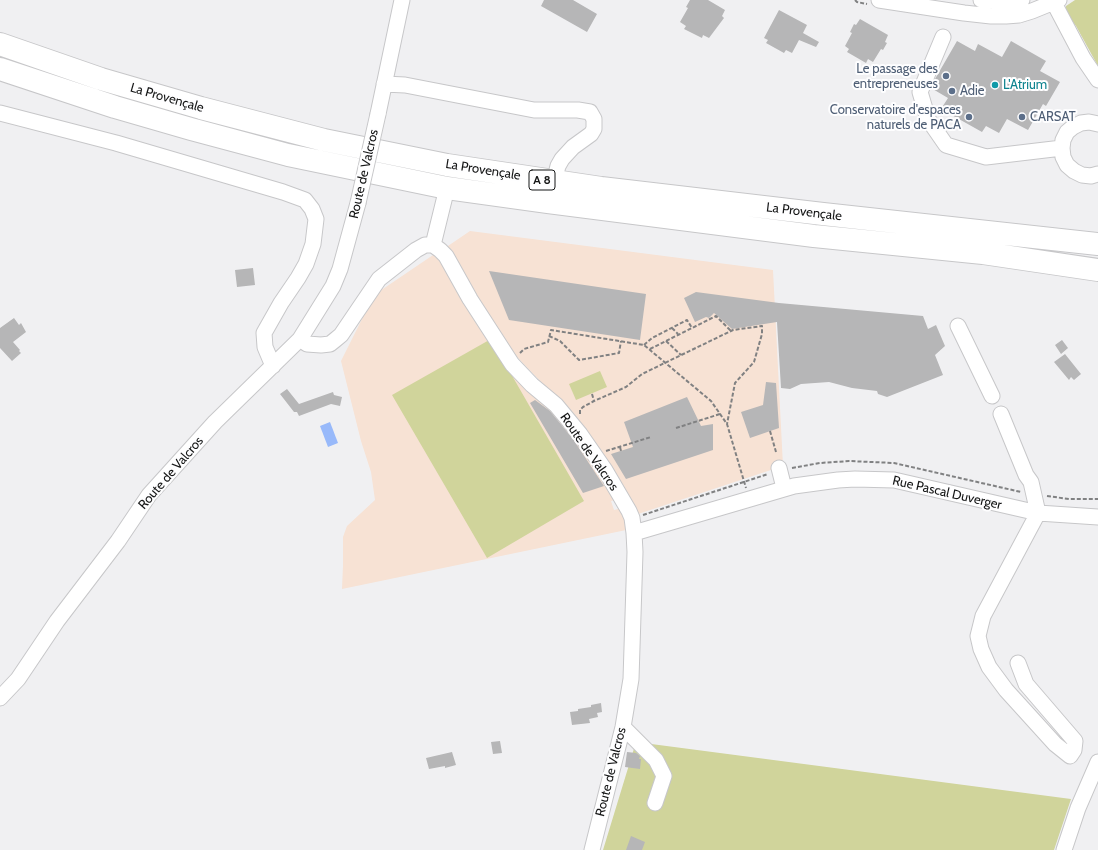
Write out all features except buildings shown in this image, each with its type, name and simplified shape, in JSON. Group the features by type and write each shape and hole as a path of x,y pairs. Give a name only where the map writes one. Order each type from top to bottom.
{"highway":[{"name":"La Provençale","path":"0,44 100,79 201,108 324,140 447,165 601,188 1098,244"},
{"name":"La Provençale","path":"0,69 108,105 191,129 311,160 447,188 814,236 983,254 1098,270"},
{"path":"601,188 890,212 1098,233"}],"street":[{"name":"Route de Valcros","path":"0,698 18,679 57,621 118,541 149,495 215,422 300,339 333,286 340,269 358,203 402,0"},
{"path":"879,0 991,16 1019,15 1056,1 1083,58 1098,80"},
{"path":"981,0 1006,2 1022,0"},
{"path":"943,37 920,92 928,119 946,145 986,157 1062,148"},
{"path":"384,84 405,85 534,110 578,110 590,112 594,119 594,129 591,134 562,159 558,166 554,182"},
{"path":"0,113 116,143 276,190 305,200 312,209 316,219 313,244 306,264 264,333 265,348 273,366"},
{"path":"1095,120 1081,123 1070,130 1063,140 1062,148 1063,157 1067,165 1074,171 1082,175 1091,176 1098,174"},
{"path":"300,339 307,344 330,344 341,335 380,279 416,250 425,245 434,244 447,188"},
{"name":"Route de Valcros","path":"434,244 446,256 470,299 512,364 532,385 556,405 580,434 605,470 618,504 632,518 634,533 631,680 623,727 592,850"},
{"path":"958,326 992,396"},
{"path":"1001,414 1026,475 1031,482 1038,513 983,616 978,636 981,649 989,667 1006,690 1056,744 1070,756 1074,750 1075,741 1026,684 1018,663"},
{"path":"779,468 784,488"},
{"name":"Rue Pascal Duverger","path":"634,533 784,488 838,480 894,480 1038,513 1098,517"},
{"path":"623,727 656,760 664,776 654,803"},
{"path":"1064,850 1078,808 1098,762"}],"path":[{"path":"650,349 716,316 731,331"},
{"path":"644,345 652,338 687,320 692,328"},
{"path":"581,416 580,413 583,408 594,401 626,387 642,374 666,362 731,331 762,326 762,334 754,362 735,383 727,424"},
{"path":"672,328 679,335"},
{"path":"512,364 524,348 548,342 551,330 644,345 711,401 727,424 749,499"},
{"path":"549,336 560,341 579,360 619,353 621,341"},
{"path":"666,341 681,355"},
{"path":"592,394 594,401"},
{"path":"676,428 720,414"},
{"path":"770,431 776,452"},
{"path":"605,451 651,437"},
{"path":"620,447 621,451"}],"shaded area":[{"path":"470,231 773,270 783,466 635,515 584,427 517,357 445,248"},
{"path":"439,251 488,335 562,417 619,499 611,501 614,510 622,508 631,529 342,589 343,537 347,526 375,500 371,472 361,441 341,361 374,295"}],"green space":[{"path":"1075,0 1098,0 1098,66 1076,26 1066,13 1066,6"},
{"path":"491,339 584,501 487,558 392,395"},
{"path":"600,371 607,387 576,400 569,384"},
{"path":"636,742 1071,799 1054,850 603,850"}],"water":[{"path":"330,422 338,443 328,447 320,426"}],"place":[{"name":"Le passage des entrepreneuses","path":"946,76"},
{"name":"L'Atrium","path":"995,85"},
{"name":"Adie","path":"952,91"},
{"name":"Conservatoire d'espaces naturels de PACA","path":"969,117"},
{"name":"CARSAT","path":"1022,117"}]}
